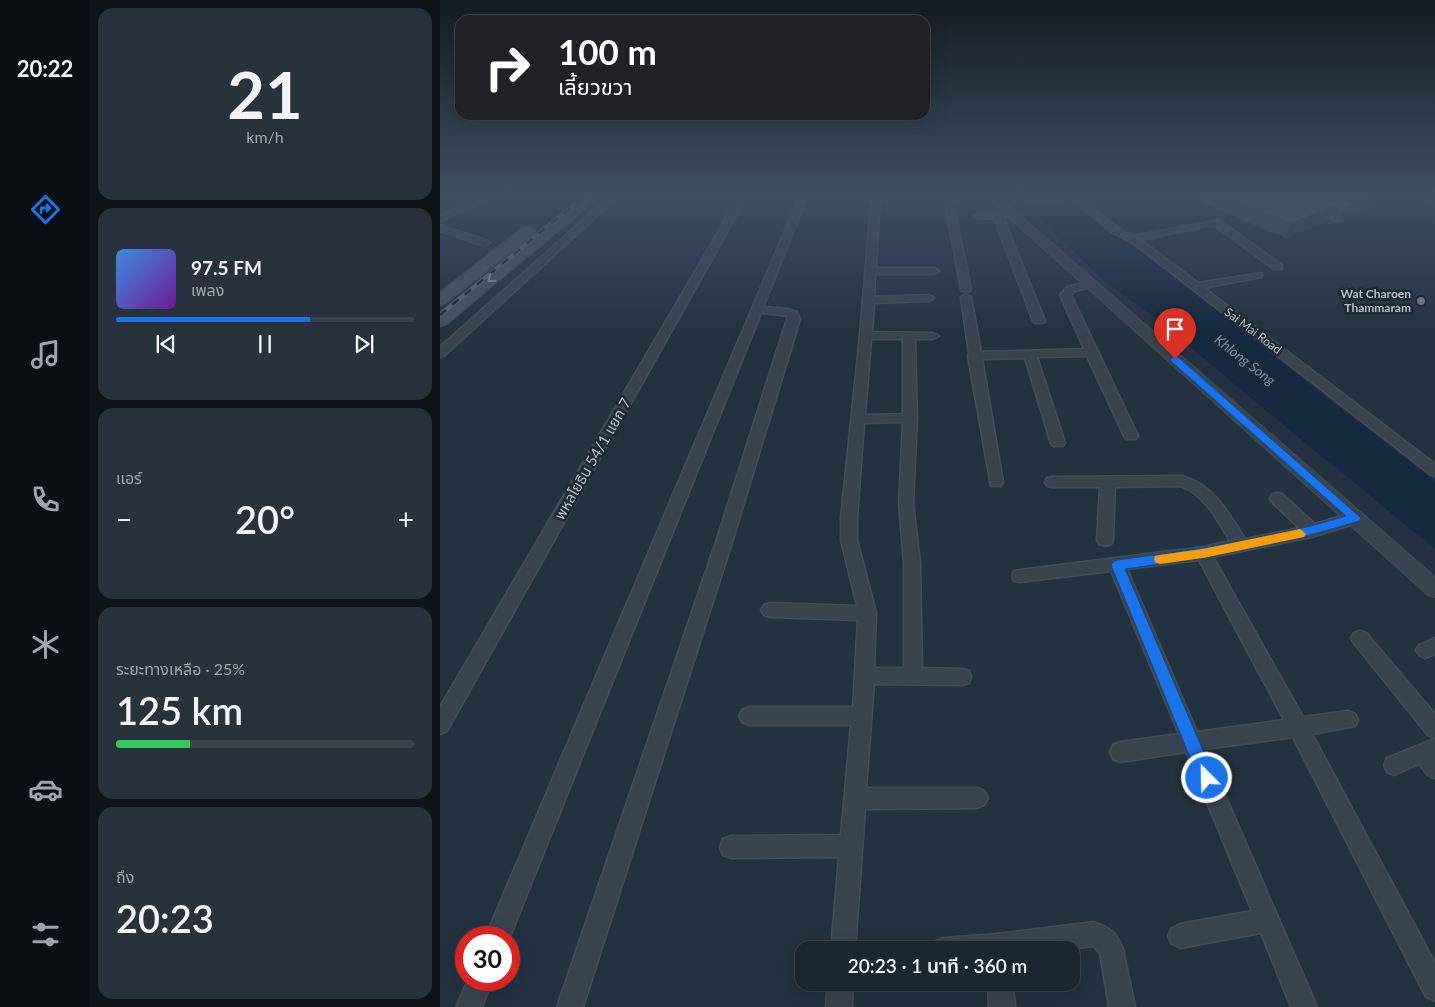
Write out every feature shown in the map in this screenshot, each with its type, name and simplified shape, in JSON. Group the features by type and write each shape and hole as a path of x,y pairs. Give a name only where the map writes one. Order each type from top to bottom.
{"main road":[{"path":"440,300 517,240"},
{"path":"440,321 539,240"}],"street":[{"path":"476,240 485,243"},
{"path":"440,353 566,240"},
{"name":"พหลโยธิน 54/1 แยก 7","path":"440,725 718,240"},
{"path":"502,926 786,240"},
{"path":"844,941 865,676 867,613 849,540 849,518 866,336 872,240"},
{"path":"956,240 996,482"},
{"path":"1012,240 1040,321"},
{"path":"1035,240 1090,284 1435,589"},
{"name":"Sai Mai Road","path":"1132,240 1435,471"},
{"path":"1241,240 1278,267"},
{"path":"870,272 934,271"},
{"path":"1196,287 1257,275"},
{"path":"1090,284 1072,288 1065,296 1131,436"},
{"path":"868,300 929,298"},
{"path":"570,1007 725,539 794,319 793,314 786,312 758,310"},
{"path":"866,336 933,336"},
{"path":"909,336 910,418 906,503 912,564 912,676"},
{"path":"974,356 1092,352"},
{"path":"1030,354 1058,443"},
{"path":"858,419 910,418"},
{"path":"1052,482 1182,481 1193,484 1206,494 1241,546"},
{"path":"1105,540 1108,482"},
{"path":"1277,498 1312,531"},
{"path":"1020,576 1203,553 1312,531 1355,518"},
{"path":"1203,553 1298,727 1435,988"},
{"path":"1117,565 1304,1007"},
{"path":"770,610 867,613"},
{"path":"1360,638 1435,729"},
{"path":"865,676 962,677"},
{"path":"749,716 861,716"},
{"path":"1120,752 1348,720"},
{"path":"1394,765 1431,756"},
{"path":"854,799 977,798"},
{"path":"731,848 850,846"},
{"path":"1180,936 1267,920"},
{"path":"1046,941 1094,934 1105,939 1111,949 1122,1007"},
{"path":"469,1007 476,991"},
{"path":"840,1007 841,991"},
{"path":"1001,991 1002,1007"}],"water":[{"name":"Khlong Song","path":"1063,240 1123,240 1183,282 1281,362 1435,481 1435,549 1159,321 1102,279"}],"railway":[{"path":"440,315 531,240"}],"slow traffic":[{"path":"1160,559 1203,553 1300,534"}],"place":[{"name":"Wat Charoen Thammaram","path":"1421,301"}],"route":[{"path":"1175,359 1355,518 1312,531 1203,553 1117,565 1207,778"}]}
